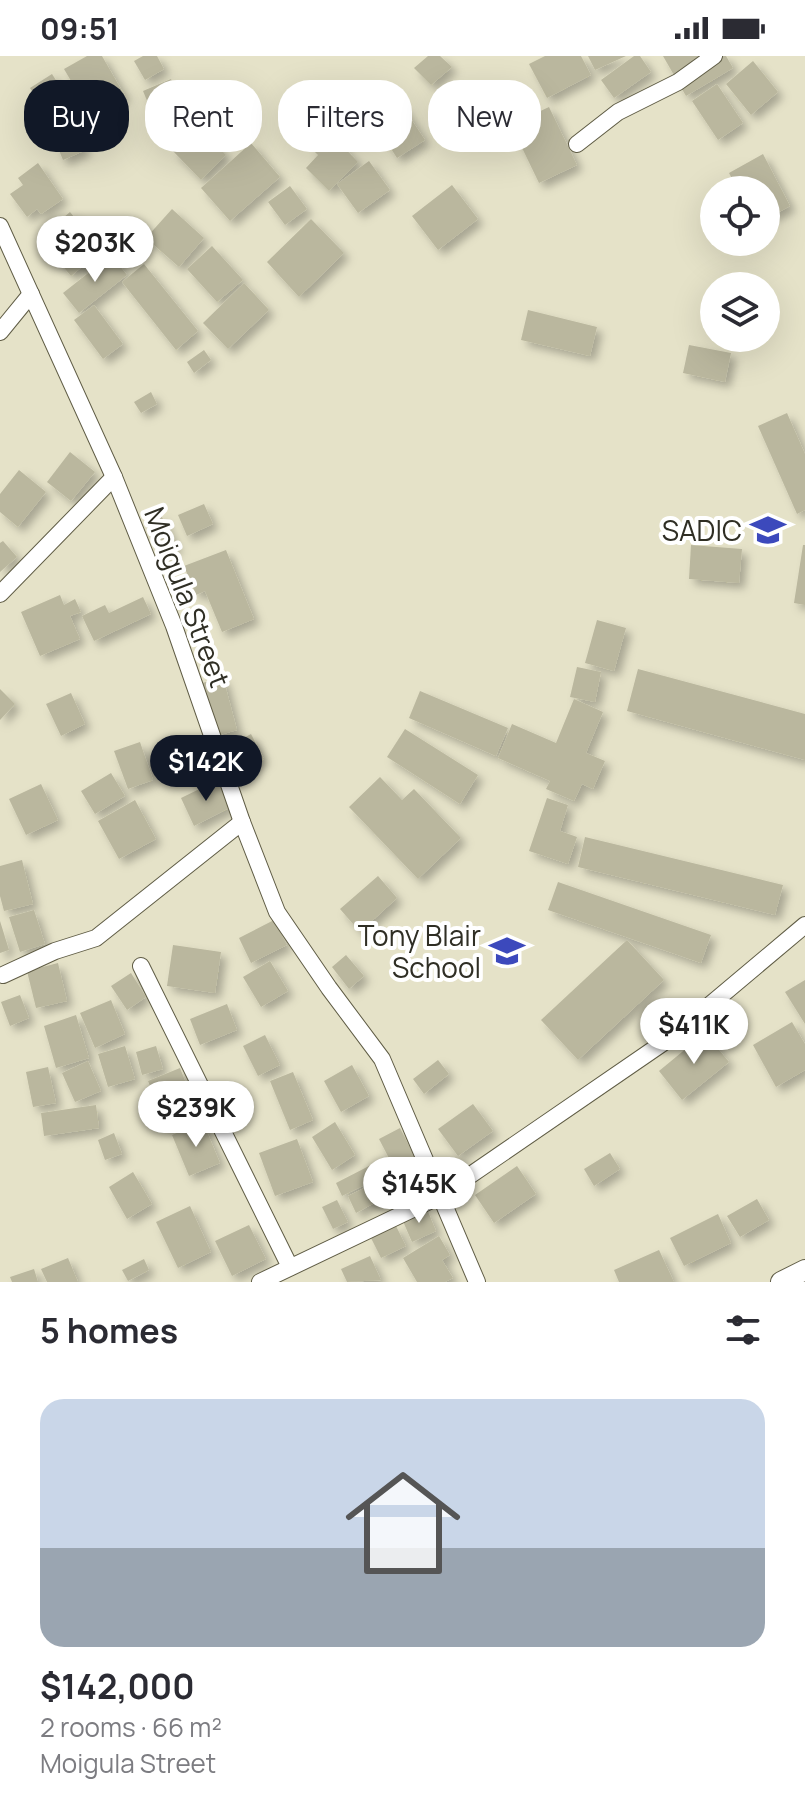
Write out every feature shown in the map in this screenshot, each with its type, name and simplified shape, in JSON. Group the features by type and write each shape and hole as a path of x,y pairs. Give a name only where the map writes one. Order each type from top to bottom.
{"street":[{"path":"577,144 618,112 678,82 714,56"},
{"name":"Moigula Street","path":"0,226 114,477 174,626 242,822 277,912 382,1059 477,1282"},
{"path":"0,332 31,294"},
{"path":"0,594 114,477"},
{"path":"3,975 55,951 96,938 242,822"},
{"path":"260,1282 440,1196 673,1036 805,925"},
{"path":"141,966 290,1267"},
{"path":"781,1282 805,1270"}],"building":[{"path":"87,56 102,56 116,80 70,80 64,69"},
{"path":"143,56 157,56 164,69 145,80 134,61"},
{"path":"428,56 440,56 452,67 437,80 428,82 414,68"},
{"path":"545,56 581,56 591,75 547,98 541,80 537,80 529,64"},
{"path":"588,56 626,56 595,70"},
{"path":"634,56 640,56 651,72 614,98 601,80"},
{"path":"663,56 726,56 733,68 686,96"},
{"path":"753,61 778,92 751,115 726,84"},
{"path":"717,84 743,123 718,140 692,101"},
{"path":"549,107 577,165 539,183 524,152 541,152 541,111"},
{"path":"412,120 425,140 412,148"},
{"path":"60,152 81,152 63,160"},
{"path":"174,152 223,152 226,155 201,180"},
{"path":"241,152 259,152 280,177 230,221 201,188"},
{"path":"315,152 348,152 358,162 329,191 306,168 318,155"},
{"path":"763,154 774,176 731,176 729,173"},
{"path":"369,161 390,190 358,213 337,184"},
{"path":"38,163 63,199 41,214 37,209 27,217 10,194 23,185 18,178"},
{"path":"452,185 478,219 438,250 412,216"},
{"path":"290,186 307,209 285,225 268,202"},
{"path":"780,187 790,206 780,211"},
{"path":"172,209 204,238 179,267 146,238"},
{"path":"70,212 102,250 71,276 39,238"},
{"path":"311,219 344,253 299,297 267,262"},
{"path":"212,246 243,280 217,302 187,269"},
{"path":"111,255 127,275 79,313 63,293"},
{"path":"144,264 198,331 176,350 122,282"},
{"path":"244,283 269,310 228,349 203,323"},
{"path":"94,305 123,344 103,359 74,320"},
{"path":"528,310 597,327 590,356 521,340"},
{"path":"689,345 700,347 700,352 731,353 725,382 683,373"},
{"path":"204,350 211,360 194,373 187,362"},
{"path":"151,392 157,404 141,413 134,402"},
{"path":"787,413 805,454 805,510 797,514 758,426"},
{"path":"70,452 95,472 71,501 47,482"},
{"path":"19,470 46,492 18,527 0,512 0,494"},
{"path":"204,504 213,524 187,536 178,515"},
{"path":"161,515 177,548 161,555 145,523"},
{"path":"3,541 17,557 0,572 0,543"},
{"path":"691,545 742,549 739,583 689,579"},
{"path":"805,545 805,605 794,603"},
{"path":"226,550 254,619 222,632 205,591 196,595 184,566"},
{"path":"60,595 64,605 75,599 81,612 70,616 80,639 40,656 21,612"},
{"path":"143,597 151,614 94,641 82,616 105,605 109,613"},
{"path":"597,620 626,628 614,671 585,663"},
{"path":"577,667 601,672 595,702 570,697"},
{"path":"638,669 805,714 805,760 627,711"},
{"path":"223,677 237,730 213,737 199,684"},
{"path":"0,689 15,704 0,720"},
{"path":"420,691 508,728 496,756 409,718"},
{"path":"71,693 85,724 61,736 46,704"},
{"path":"574,699 603,712 586,753 605,761 593,789 582,784 574,801 546,789 550,781 498,758 512,724 556,743"},
{"path":"405,729 478,775 460,804 387,757"},
{"path":"251,734 264,759 239,773 225,748"},
{"path":"140,742 153,780 128,789 114,751"},
{"path":"111,773 125,796 95,814 81,791"},
{"path":"380,777 402,800 414,789 461,838 418,879 349,807"},
{"path":"218,780 231,807 194,826 181,798"},
{"path":"41,784 58,820 26,835 9,799"},
{"path":"547,798 568,805 560,831 577,837 568,864 529,851"},
{"path":"135,800 156,839 119,859 98,821"},
{"path":"585,837 783,885 775,915 578,867"},
{"path":"22,860 33,904 4,911 0,896 0,866"},
{"path":"378,876 397,898 360,932 340,909"},
{"path":"558,882 711,935 701,963 548,910"},
{"path":"34,910 45,944 20,952 9,917"},
{"path":"274,920 287,945 251,963 239,938"},
{"path":"0,921 9,950 0,953"},
{"path":"627,940 664,980 578,1060 541,1020"},
{"path":"173,945 221,952 215,993 167,986"},
{"path":"346,955 364,976 349,989 332,967"},
{"path":"270,961 288,991 261,1007 243,977"},
{"path":"58,963 67,1001 36,1008 27,971"},
{"path":"131,973 146,997 127,1010 111,986"},
{"path":"805,980 805,1024 785,992"},
{"path":"20,995 29,1018 10,1026 1,1002"},
{"path":"111,1000 125,1034 95,1048 80,1013"},
{"path":"227,1004 237,1030 200,1045 190,1019"},
{"path":"76,1015 89,1058 56,1068 44,1026"},
{"path":"792,1022 805,1044 805,1070 776,1087 753,1045"},
{"path":"705,1033 729,1062 682,1100 659,1071"},
{"path":"265,1035 280,1065 258,1076 243,1046"},
{"path":"125,1046 135,1079 108,1087 98,1054"},
{"path":"156,1046 163,1069 142,1075 136,1052"},
{"path":"438,1060 449,1074 424,1094 413,1079"},
{"path":"88,1061 101,1091 75,1102 62,1073"},
{"path":"352,1065 369,1096 341,1112 324,1081"},
{"path":"48,1067 56,1103 33,1107 26,1072"},
{"path":"180,1068 199,1116 168,1129 148,1081"},
{"path":"293,1072 313,1120 290,1130 270,1081"},
{"path":"473,1104 493,1131 458,1156 438,1129"},
{"path":"96,1105 99,1128 44,1136 41,1113"},
{"path":"203,1122 220,1163 189,1176 172,1135"},
{"path":"335,1122 355,1155 332,1170 312,1137"},
{"path":"400,1128 424,1175 403,1185 379,1139"},
{"path":"114,1133 122,1154 105,1160 98,1140"},
{"path":"297,1139 313,1182 275,1196 259,1153"},
{"path":"610,1153 620,1169 594,1186 584,1169"},
{"path":"369,1166 375,1180 342,1196 336,1183"},
{"path":"517,1166 536,1194 494,1223 475,1195"},
{"path":"133,1172 152,1204 127,1219 109,1187"},
{"path":"372,1184 380,1200 356,1213 348,1196"},
{"path":"757,1199 769,1220 740,1237 727,1216"},
{"path":"337,1200 348,1222 333,1229 322,1207"},
{"path":"190,1206 211,1252 178,1268 156,1222"},
{"path":"427,1209 436,1231 412,1242 402,1219"},
{"path":"718,1214 731,1243 684,1266 670,1238"},
{"path":"249,1225 266,1259 232,1276 215,1241"},
{"path":"396,1226 406,1246 381,1258 371,1238"},
{"path":"439,1236 450,1255 442,1260 453,1278 445,1282 417,1282 403,1258"},
{"path":"659,1250 674,1282 619,1282 614,1270"},
{"path":"370,1256 381,1280 347,1282 341,1269"},
{"path":"68,1258 78,1282 47,1282 41,1269"},
{"path":"144,1259 149,1270 128,1281 122,1270"},
{"path":"34,1269 38,1282 12,1282 10,1277"}],"place":[{"name":"SADIC","path":"768,530"},
{"name":"Tony Blair School","path":"507,951"}]}
